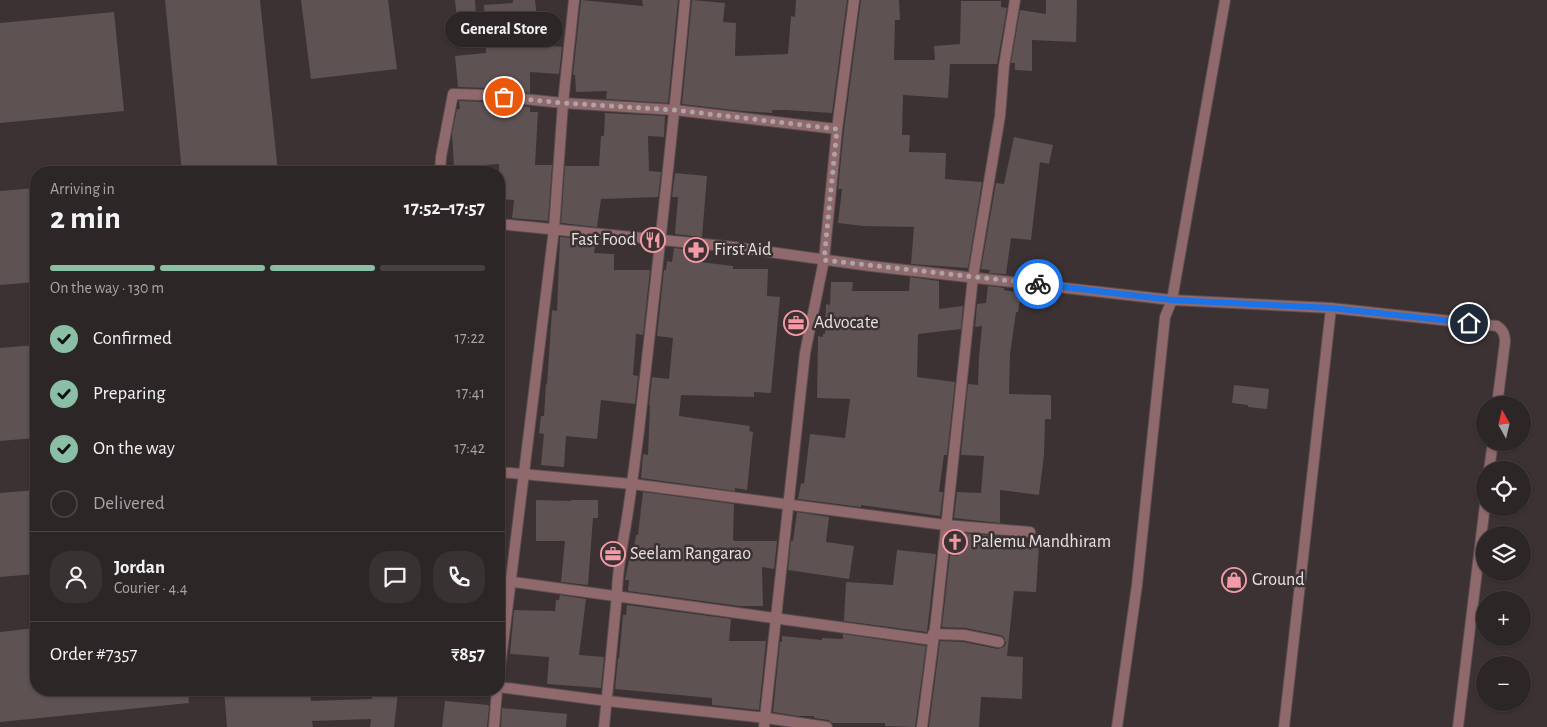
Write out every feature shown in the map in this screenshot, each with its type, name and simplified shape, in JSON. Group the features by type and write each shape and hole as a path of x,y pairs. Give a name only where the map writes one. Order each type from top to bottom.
{"street":[{"path":"505,624 554,229 563,103 574,0"},
{"path":"604,727 617,578 632,484 659,240 670,165 685,0"},
{"path":"765,722 805,353 824,260 837,129 854,0"},
{"path":"922,727 973,277 1000,116 1004,66 1015,0"},
{"path":"1117,727 1137,584 1165,317 1172,300 1225,0"},
{"path":"440,166 453,94 675,110 837,129"},
{"path":"505,225 734,247 824,260 1172,300 1331,308 1497,326 1505,335 1498,396"},
{"path":"1284,727 1331,308"},
{"path":"505,473 632,484 945,525 1030,532"},
{"path":"1458,727 1484,516"},
{"path":"505,581 777,618 933,637 964,635 999,642"},
{"path":"505,687 765,722 826,727"},
{"path":"494,727 497,696"}],"building":[{"path":"165,0 260,0 277,166 181,166"},
{"path":"301,0 388,0 397,69 311,79"},
{"path":"455,0 475,0 476,18 457,19"},
{"path":"513,0 535,0 540,45 562,47 559,74 530,72 530,93 458,87 455,56 486,53 484,5 513,3"},
{"path":"581,0 643,6 642,0 678,0 668,103 606,99 607,91 576,92 575,75 573,75"},
{"path":"692,0 725,3 723,22 736,23 735,56 788,54 791,16 795,17 796,0 847,0 832,113 772,110 772,113 682,104"},
{"path":"861,0 899,0 900,20 895,20 894,60 935,60 934,46 960,44 961,1 1001,1 1001,7 1007,8 997,64 950,64 948,98 903,95 902,135 910,135 909,152 946,153 945,179 982,182 968,268 911,264 914,227 864,226 838,223 842,189 838,189 844,130"},
{"path":"1046,0 1077,0 1076,42 1032,40 1032,71 1015,70 1015,63 1011,63 1020,10 1046,14"},
{"path":"114,12 124,111 0,123 0,23"},
{"path":"459,101 530,107 530,112 538,112 535,165 552,165 548,221 512,218 514,200 505,199 505,166 499,166 499,164 454,166 452,133 457,109 460,109"},
{"path":"605,113 665,116 664,137 648,136 649,171 661,172 658,197 601,199 597,227 561,223 565,166 599,166 601,136 604,136"},
{"path":"1014,137 1053,145 1049,164 1040,162 1031,240 1011,238 1006,274 989,273 990,270 981,269 996,183 1004,184"},
{"path":"675,173 707,176 702,237 675,234 678,197 672,197"},
{"path":"30,188 30,282 0,285 0,191"},
{"path":"560,237 596,240 594,253 614,254 614,270 650,270 643,335 636,334 633,375 638,376 635,404 601,400 597,439 566,436 564,467 541,465 544,434 539,433 541,416 544,416 552,310 557,311"},
{"path":"674,248 701,251 700,262 733,266 733,269 768,269 767,296 780,297 771,393 754,392 754,397 681,395 679,416 750,426 749,431 753,432 747,490 735,488 735,491 641,478 643,454 648,455 649,405 652,377 669,379 673,338 657,336 664,270 666,270 667,261 672,262"},
{"path":"910,277 939,281 939,309 963,306 961,329 918,334 917,377 955,382 947,455 944,455 939,492 943,492 940,516 861,505 861,507 798,499 801,483 804,484 810,434 845,438 850,399 817,398 818,336 823,337 823,334 825,334 826,304 830,305 831,282 853,282 852,291 909,291"},
{"path":"988,286 1021,293 1018,312 1016,312 1010,354 1009,394 1051,395 1051,419 1045,419 1044,455 1039,495 1000,490 1000,523 954,518 957,492 981,493 984,456 961,455 968,384 978,385 982,326 975,327 977,304 986,303"},
{"path":"30,346 30,438 0,441 0,348"},
{"path":"1234,385 1269,389 1267,409 1232,403"},
{"path":"30,490 30,574 0,577 0,493"},
{"path":"643,492 734,504 734,541 777,541 774,569 762,567 763,606 740,606 628,591 629,580 625,580 630,555 633,555 636,535 638,535"},
{"path":"536,500 598,500 598,518 593,518 588,585 561,582 565,541 536,541"},
{"path":"797,512 829,517 826,542 854,546 849,579 788,570"},
{"path":"960,533 1000,536 999,543 1039,545 1036,592 1014,591 1007,656 1023,657 1022,699 981,697 979,727 929,727 940,641 963,642 998,649 1004,647 1006,643 1004,637 1000,635 965,628 942,627 950,555 958,556"},
{"path":"897,550 936,554 927,632 844,621 846,582 893,585"},
{"path":"560,595 586,599 579,655 604,657 601,688 547,684 549,657 510,654 514,610 555,611 556,600 559,600"},
{"path":"627,605 731,619 729,641 766,641 759,710 712,705 712,698 615,689 623,615 626,615"},
{"path":"30,629 30,696 188,696 189,703 0,722 0,632"},
{"path":"843,634 926,646 915,727 885,726 885,723 832,723 828,720 814,718 814,716 798,716 773,712 782,636 822,640 822,638 843,639"},
{"path":"224,696 311,696 311,701 372,699 372,696 398,696 394,727 370,727 371,719 312,721 313,727 227,727"},
{"path":"445,701 488,705 487,727 442,727"},
{"path":"502,708 567,714 566,727 501,727"}],"way so far":[{"path":"504,97 563,103 675,110 837,129 824,260 1038,284"}],"place":[{"name":"General Store","path":"504,97"},
{"name":"Fast Food","path":"653,240"},
{"name":"First Aid","path":"696,250"},
{"name":"Advocate","path":"796,323"},
{"name":"Palemu Mandhiram","path":"955,542"},
{"name":"Seelam Rangarao","path":"613,554"},
{"name":"Ground","path":"1234,580"}],"route":[{"path":"1038,284 1172,300 1331,308 1469,323"}]}
